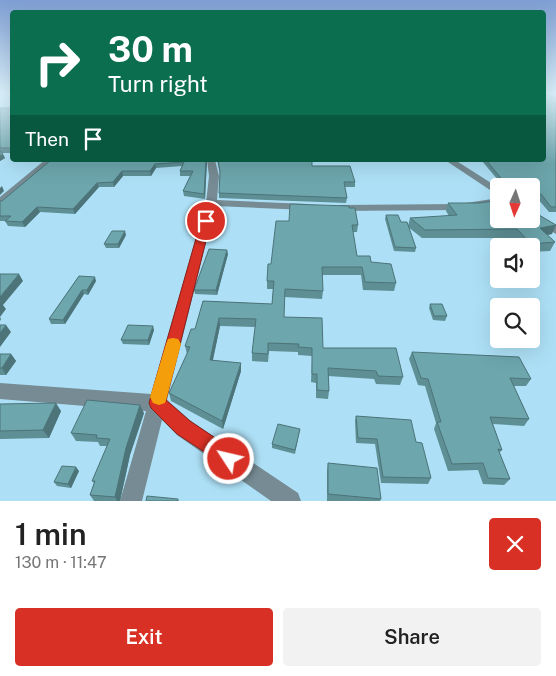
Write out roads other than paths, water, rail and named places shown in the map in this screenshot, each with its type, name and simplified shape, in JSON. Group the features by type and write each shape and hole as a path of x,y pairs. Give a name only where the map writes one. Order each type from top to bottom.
{"street":[{"path":"0,202 48,162"},
{"path":"131,501 211,203 214,176 211,162"},
{"path":"452,162 490,187"},
{"path":"211,203 364,209 459,207 490,202"},
{"path":"540,220 556,230"},
{"path":"0,390 157,403 184,428 290,501"}]}
